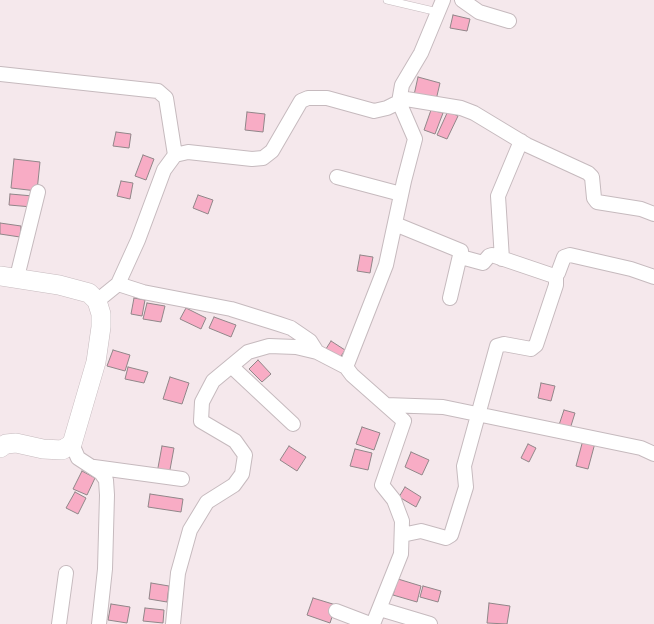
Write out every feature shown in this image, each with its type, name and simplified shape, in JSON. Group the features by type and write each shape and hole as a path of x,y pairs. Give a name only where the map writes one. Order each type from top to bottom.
{"street":[{"path":"462,0 479,12 509,21"},
{"path":"346,367 386,265 401,194 415,139 400,100 402,85 421,53 440,6"},
{"path":"0,74 158,91 166,98 175,155"},
{"path":"97,301 118,284 138,240 164,170 175,155 188,152 252,159 263,158 272,151 301,101 308,98 327,98 374,111 387,108 400,100 468,111 521,141 590,174 594,198 597,202 641,209 654,214"},
{"path":"502,259 498,196 521,141"},
{"path":"337,177 401,194"},
{"path":"38,192 8,276 72,288 89,293 97,301 101,327 96,362 72,444 78,458 104,476 107,495 105,570 99,624"},
{"path":"395,224 460,250 462,254 450,298"},
{"path":"461,257 484,263 491,255 554,276 556,275"},
{"path":"402,535 421,531 446,538 451,535 466,488 464,466 497,346 504,344 531,349 536,345 556,285 556,275 564,257 570,255 631,269 654,277"},
{"path":"118,284 143,292 231,309 291,328 310,341 317,352"},
{"path":"173,624 178,573 190,530 207,502 234,485 242,474 245,455 235,441 201,421 202,402 213,381 248,352 269,346 296,347 317,352 346,367 352,375 404,421 382,485 394,500 402,521 401,554 373,624"},
{"path":"231,366 293,424"},
{"path":"386,405 443,406 642,448 654,454"},
{"path":"0,448 6,444 16,443 43,449 62,450 72,444"},
{"path":"91,467 182,479"},
{"path":"59,624 66,572"},
{"path":"380,609 430,624"},
{"path":"336,611 370,624"}],"lane":[{"path":"387,0 440,6"}],"building":[{"path":"453,15 470,19 467,31 450,28"},
{"path":"418,77 440,83 436,100 414,95"},
{"path":"431,110 443,113 435,134 424,130"},
{"path":"448,111 458,116 447,139 437,135"},
{"path":"247,112 265,114 263,132 245,130"},
{"path":"116,132 131,134 129,148 113,146"},
{"path":"143,155 154,159 146,180 135,176"},
{"path":"14,159 40,162 37,191 11,188"},
{"path":"121,181 133,183 130,199 117,196"},
{"path":"10,194 33,196 32,207 9,205"},
{"path":"198,195 213,200 208,214 193,208"},
{"path":"0,223 21,226 20,237 0,234"},
{"path":"360,255 373,257 370,273 357,271"},
{"path":"134,298 145,300 142,316 131,314"},
{"path":"147,303 165,306 161,322 143,319"},
{"path":"186,308 206,318 201,329 180,319"},
{"path":"214,317 236,325 231,337 209,328"},
{"path":"331,341 345,350 338,361 324,352"},
{"path":"113,350 130,355 125,371 107,366"},
{"path":"258,360 271,374 262,382 249,369"},
{"path":"128,367 148,372 144,383 125,379"},
{"path":"170,377 189,383 182,404 163,399"},
{"path":"541,383 555,386 551,401 538,398"},
{"path":"564,410 575,413 570,429 559,425"},
{"path":"362,427 380,433 374,450 356,444"},
{"path":"583,440 595,443 588,469 576,466"},
{"path":"528,444 536,448 529,462 521,458"},
{"path":"162,446 174,448 169,475 157,473"},
{"path":"289,446 306,457 297,471 280,460"},
{"path":"355,449 372,453 368,470 350,466"},
{"path":"411,452 429,460 422,475 405,467"},
{"path":"82,471 95,478 87,495 73,489"},
{"path":"405,487 421,497 416,507 399,497"},
{"path":"75,492 86,498 78,514 66,508"},
{"path":"150,494 183,499 181,512 148,507"},
{"path":"398,579 421,586 417,602 393,595"},
{"path":"151,583 169,586 167,602 149,599"},
{"path":"423,586 441,591 438,602 420,597"},
{"path":"313,598 336,605 330,623 307,615"},
{"path":"489,603 510,606 507,624 487,623"},
{"path":"111,604 130,607 127,623 108,620"},
{"path":"145,608 164,610 163,623 143,621"}]}
